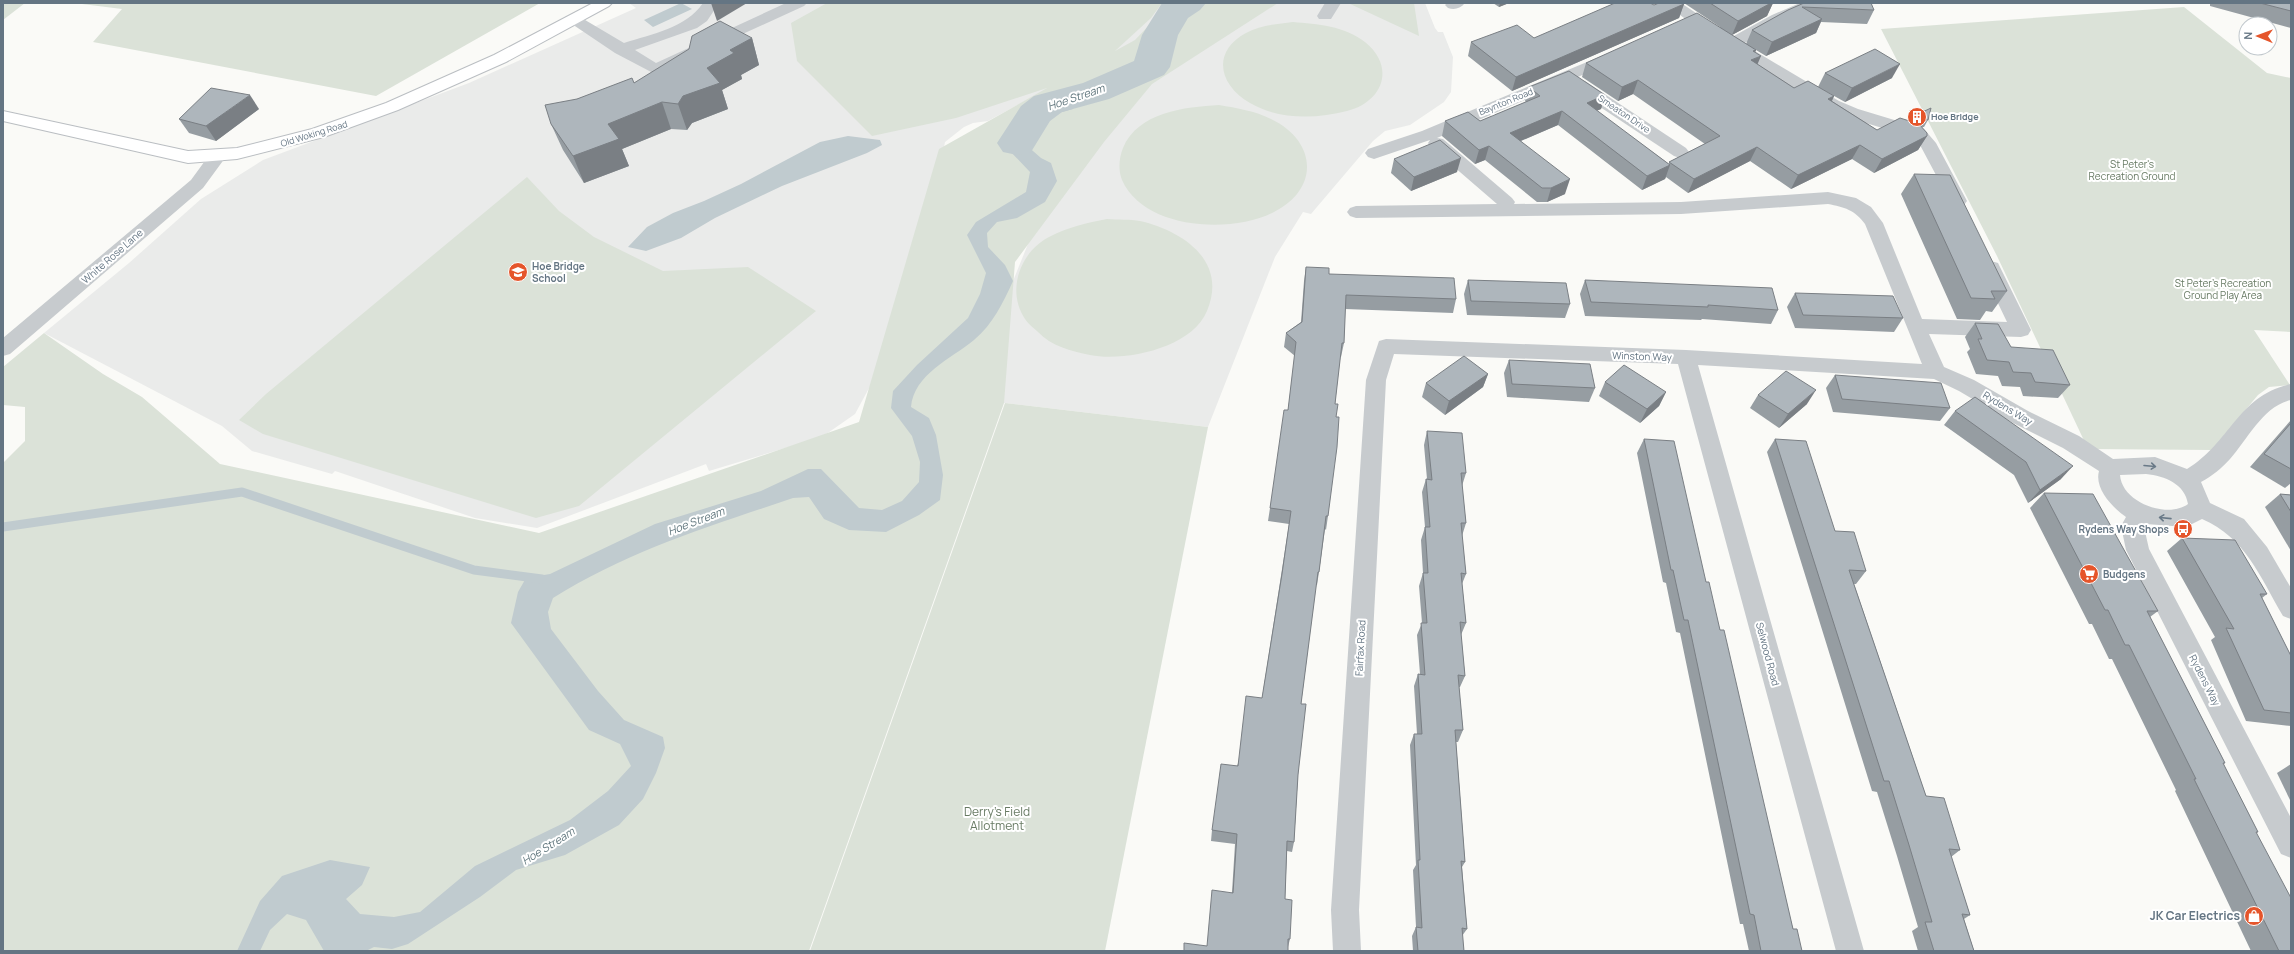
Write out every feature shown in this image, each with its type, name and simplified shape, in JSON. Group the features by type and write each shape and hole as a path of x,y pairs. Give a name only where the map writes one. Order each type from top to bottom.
{"main road":[{"name":"Old Woking Road","path":"3,116 158,151 188,156 216,158 280,144 357,121 490,64 604,3"}],"street":[{"path":"620,50 691,25 701,18 711,3"},
{"path":"574,20 620,50 655,69 799,3"},
{"path":"1671,3 1686,21 1731,44 1833,105 1852,113 1918,133 1927,143 1966,217"},
{"path":"1731,44 1778,18 1813,3"},
{"name":"Baynton Road","path":"1374,153 1428,135 1567,77 1622,51"},
{"name":"Smeaton Drive","path":"1567,77 1680,152"},
{"path":"1428,135 1506,202"},
{"name":"White Rose Lane","path":"3,350 197,184 216,158"},
{"path":"1356,212 1681,208 1828,198 1852,203 1865,209 1874,223 1915,326 1936,372"},
{"path":"1915,326 2021,330 1983,251"},
{"name":"Winston Way","path":"1386,346 1686,357 1898,370"},
{"name":"Fairfax Road","path":"1347,951 1345,910 1376,380 1386,346"},
{"name":"Selwood Road","path":"1686,357 1850,951"},
{"name":"Rydens Way","path":"1898,370 1936,372 1959,380 1982,392 2014,413 2070,442 2111,467"},
{"path":"2186,480 2206,468 2221,456 2263,403 2284,392 2291,392"},
{"path":"2146,465 2161,467 2175,472 2186,480 2196,491 2200,508 2186,518 2140,514 2120,499 2111,488 2108,477 2111,467 2146,465"},
{"path":"2200,508 2220,516 2236,527 2249,542 2291,609"},
{"name":"Rydens Way","path":"2140,514 2132,526 2138,550 2291,845"}],"shaded area":[{"name":"Hoe Bridge School","path":"629,3 1425,3 1435,28 1438,32 1443,32 1453,57 1451,92 1444,102 1410,125 1385,131 1373,141 1311,214 1303,212 1275,257 1208,427 1005,403 934,400 1013,281 1045,202 1054,85 988,121 973,123 964,127 945,142 914,305 855,414 822,437 709,471 706,464 537,528 475,518 335,471 332,474 252,451 222,426 44,333 129,263 201,199 263,160 469,83 636,8"}],"green space":[{"path":"3,3 25,3 3,20"},
{"path":"74,3 540,3 376,96 93,42 122,9"},
{"path":"827,3 1162,3 1151,18 1115,51 1135,40 1170,3 1278,3 1152,84 1104,142 1015,262 1004,403 809,951 3,951 3,463 25,441 25,407 3,405 3,367 44,333 103,374 142,397 220,464 539,533 859,422 939,149 1047,88 956,118 872,136 797,61 791,23"},
{"path":"1348,3 1414,3 1419,36"},
{"name":"St Peter's Recreation Ground","path":"2184,7 2238,50 2238,56 2246,56 2267,73 2291,78 2291,332 2254,330 2290,385 2269,387 2258,395 2212,450 2088,449 1997,256 1881,29"},
{"path":"1293,22 1340,29 1349,32 1365,42 1375,52 1380,62 1382,72 1381,82 1377,92 1369,100 1359,106 1347,111 1323,116 1298,116 1273,113 1261,109 1239,96 1231,87 1223,68 1224,59 1228,49 1235,41 1252,30 1269,25"},
{"path":"1219,105 1246,110 1265,116 1286,128 1297,140 1304,152 1307,165 1305,178 1299,191 1289,202 1274,212 1256,219 1213,225 1190,223 1169,218 1149,209 1133,197 1122,180 1120,168 1123,148 1130,136 1140,126 1151,119 1164,114 1178,110"},
{"path":"527,177 559,211 594,237 663,271 748,267 816,311 579,506 536,518 263,434 239,420 266,394"},
{"path":"1107,219 1140,221 1172,232 1198,251 1206,263 1211,277 1212,293 1207,311 1199,324 1173,343 1156,350 1121,356 1104,357 1076,352 1055,344 1043,337 1026,321 1019,308 1017,285 1019,273 1030,252 1049,237 1063,231"},
{"name":"Derry's Field Allotment","path":"1005,403 1208,427 1105,951 810,951"}],"water":[{"path":"681,3 692,9 653,27 644,20"},
{"path":"1172,3 1194,3 1179,18 1177,29 1162,48 1163,67 1153,75 1081,105 1071,91 1082,89 1122,71 1137,60 1155,20"},
{"path":"1060,93 1073,109 1049,116 1037,123 1028,135 1025,144 1041,158 1051,163 1057,181 1045,202 1017,218 997,222 987,233 988,247 1005,265 1013,281 997,313 981,334 926,376 914,395 911,407 929,418 936,435 943,475 940,500 919,515 886,532 849,530 824,519 809,497 793,498 700,530 640,553 581,581 553,598 548,612 551,629 598,691 624,720 663,737 665,748 656,773 643,799 619,825 565,855 516,870 480,897 408,944 392,949 374,947 366,951 324,951 306,920 287,914 270,930 260,951 237,951 260,901 282,876 330,860 370,867 362,885 346,899 360,914 394,917 420,912 475,866 570,820 608,791 631,766 620,744 589,730 511,623 518,592 526,578 550,574 655,524 761,491 808,469 821,469 859,508 882,510 902,501 919,482 920,462 912,436 891,408 893,391 917,365 968,318 980,294 986,273 967,235 976,222 1026,192 1030,172 1009,150 1006,136 1023,114 1029,109"},
{"path":"848,136 880,140 882,145 867,153 782,186 715,218 681,238 646,251 628,247 647,227 673,213 741,184 820,142"}],"building":[{"path":"1615,3 1650,3 1654,5 1659,3 1684,4 1516,77 1471,42 1517,25 1534,38"},
{"path":"1710,3 1771,3 1738,21"},
{"path":"1804,3 1871,3 1874,10 1802,7 1822,19 1772,42 1752,30"},
{"path":"2260,3 2291,3 2291,11"},
{"path":"1697,13 1756,50 1753,51 1761,56 1751,60 1794,88 1808,81 1834,96 1828,99 1877,130 1900,118 1919,124 1927,133 1927,136 1882,159 1860,145 1798,175 1757,147 1694,179 1669,162 1720,136 1638,80 1622,87 1586,63"},
{"path":"720,21 752,38 730,50 734,53 707,68 720,83 683,96 678,104 662,102 608,124 619,139 573,156 551,124 545,105 577,99 632,78 634,83 689,49 692,36"},
{"path":"1875,49 1900,64 1852,88 1825,73"},
{"path":"1569,71 1605,95 1587,103 1670,165 1647,176 1562,111 1510,133 1570,179 1551,188 1542,188 1489,146 1479,150 1445,121 1468,112 1480,121 1540,96 1529,87"},
{"path":"211,88 250,95 206,126 179,119"},
{"path":"1931,108 1928,120 1914,116"},
{"path":"1440,140 1461,158 1414,177 1394,159"},
{"path":"1914,174 1950,175 2007,291 1991,291 1995,299 1971,298"},
{"path":"1306,267 1329,268 1329,274 1454,278 1456,299 1346,295 1344,343 1342,343 1335,404 1338,404 1336,417 1339,417 1337,447 1328,516 1326,516 1318,572 1301,704 1306,704 1298,775 1294,842 1287,841 1285,899 1292,900 1288,951 1184,951 1184,943 1207,946 1212,890 1233,893 1237,834 1212,830 1221,764 1238,766 1246,696 1262,698 1291,511 1270,508 1284,410 1288,410 1296,342 1286,333 1302,322"},
{"path":"1468,280 1566,283 1570,304 1471,301"},
{"path":"1585,280 1772,288 1778,310 1708,305 1708,307 1591,302"},
{"path":"1795,293 1893,296 1903,318 1803,315"},
{"path":"1975,323 1998,324 2011,347 2053,350 2070,385 2035,382 2031,373 2013,372 2009,362 1987,360 1978,339 1982,339"},
{"path":"1464,356 1488,374 1449,401 1426,383"},
{"path":"1509,360 1590,364 1595,388 1512,384"},
{"path":"1624,365 1666,392 1647,409 1605,382"},
{"path":"1786,371 1816,390 1788,414 1758,395"},
{"path":"1835,375 1941,383 1950,408 1842,399"},
{"path":"1975,397 2073,466 2040,490 2026,462 1955,411"},
{"path":"2291,423 2291,469 2264,454"},
{"path":"1427,431 1462,433 1466,473 1461,473 1466,523 1461,523 1466,574 1461,573 1466,623 1460,622 1465,676 1458,675 1463,730 1455,730 1465,862 1461,861 1467,929 1462,928 1464,951 1418,951 1416,927 1422,928 1414,734 1422,734 1418,674 1425,675 1421,623 1427,623 1423,573 1428,573 1425,527 1430,527 1426,479 1432,480"},
{"path":"1644,439 1674,441 1706,582 1709,582 1720,630 1724,630 1793,929 1797,929 1802,951 1761,951 1754,915 1750,914 1688,620 1684,620 1673,570 1671,570"},
{"path":"1775,439 1806,441 1835,531 1854,532 1866,571 1849,570 1926,796 1944,798 1960,850 1949,849 1970,915 1962,914 1974,951 1934,951 1925,922 1932,922 1909,845 1889,781 1884,781"},
{"path":"2044,493 2093,494 2158,611 2147,611 2225,763 2223,763 2258,832 2256,832 2291,898 2291,951 2279,951 2129,645 2125,645 2108,610 2105,610"},
{"path":"2280,494 2291,495 2291,512"},
{"path":"2182,538 2235,540 2267,594 2260,594 2291,656 2291,713 2264,710 2226,628 2234,629"}],"waterway":[{"name":"Hoe Stream","path":"1017,143 1035,114 1048,104 1096,91 1151,67 1160,35 1174,11 1188,3"},
{"path":"3,527 242,492 474,570 542,579"}],"place":[{"name":"Hoe Bridge","path":"1917,117"},
{"name":"Hoe Bridge School","path":"518,272"},
{"name":"Rydens Way Shops","path":"2183,529"},
{"name":"Budgens","path":"2089,574"},
{"name":"JK Car Electrics","path":"2254,916"}],"park label":[{"name":"St Peter's Recreation Ground Play Area","path":"2223,288"}]}
